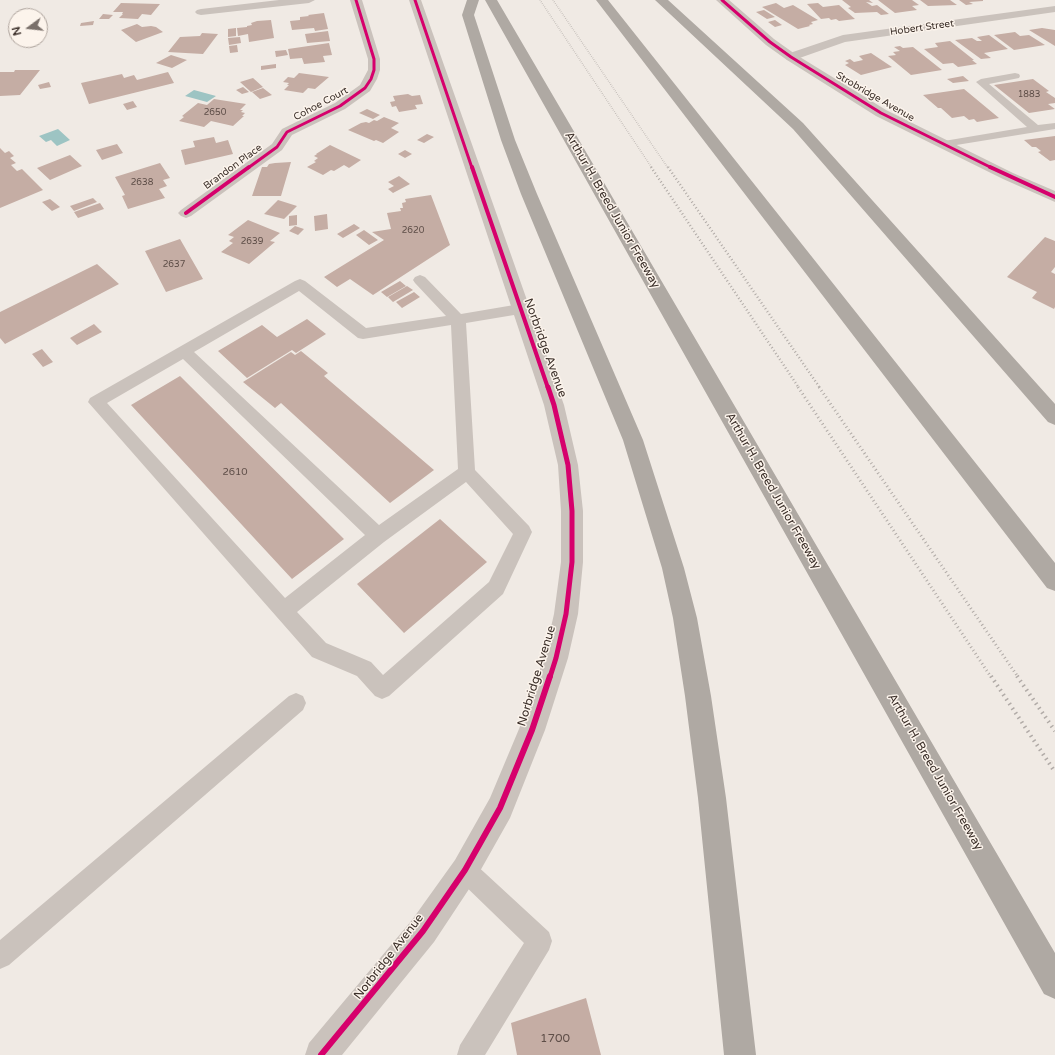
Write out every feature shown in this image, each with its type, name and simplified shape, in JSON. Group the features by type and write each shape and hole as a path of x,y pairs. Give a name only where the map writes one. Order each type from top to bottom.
{"highway":[{"path":"473,0 468,15 510,146 633,440 673,568 685,618 712,798 740,1055"},
{"name":"Arthur H. Breed Junior Freeway","path":"491,0 1055,983"},
{"path":"602,0 1055,581"},
{"path":"661,0 798,126 1055,417"},
{"path":"1020,379 1055,403"}],"street":[{"path":"201,12 309,0"},
{"name":"Cohoe Court","path":"287,132 329,112 355,97 365,88 371,79 374,70 374,59 356,0"},
{"name":"Norbridge Avenue","path":"321,1055 424,930 465,870 500,808 532,730 556,658 566,614 572,562 572,511 568,465 554,405 415,0"},
{"name":"Strobridge Avenue","path":"722,0 770,42 881,114 1055,197"},
{"name":"Hobert Street","path":"791,57 843,39 1055,9"},
{"name":"Brandon Place","path":"186,213 277,147 287,132"}],"lane":[{"path":"1015,76 981,82 1036,129"},
{"path":"944,144 1055,126"},
{"path":"420,280 458,319 467,472 523,532 496,588 382,688 364,669 319,650 96,402 300,284 363,334 458,319 520,309"},
{"path":"184,351 378,536"},
{"path":"283,611 378,536 467,472"},
{"path":"0,956 296,703"},
{"path":"465,870 540,941 470,1055"}],"water":[{"path":"194,90 216,96 207,102 185,96"},
{"path":"58,129 70,140 57,146 51,140 46,142 39,136"}],"building":[{"path":"842,0 869,0 873,3 866,2 872,6 877,5 889,14 881,15 877,12 855,13 848,8 851,7"},
{"path":"878,0 912,0 919,5 912,6 917,10 895,13"},
{"path":"920,0 950,0 957,5 928,6"},
{"path":"959,0 983,1 969,2 973,4 966,5"},
{"path":"121,3 160,4 151,15 142,14 138,19 119,18 123,12 113,12"},
{"path":"776,3 784,8 793,5 818,20 811,22 813,24 809,25 810,26 798,29 762,7"},
{"path":"818,3 823,7 839,5 855,19 839,21 836,19 831,20 829,18 821,19 807,4"},
{"path":"764,10 775,17 767,19 756,12"},
{"path":"324,13 328,29 315,31 314,28 292,30 290,21 300,20 300,17 309,16 308,15"},
{"path":"103,14 113,15 109,19 99,19"},
{"path":"271,20 274,38 249,42 248,34 238,36 237,28 247,27 252,25 251,23 257,21"},
{"path":"775,20 782,25 775,27 768,22"},
{"path":"94,21 93,25 80,26 81,23"},
{"path":"137,24 142,27 156,27 163,32 136,42 121,30"},
{"path":"236,28 236,36 228,37 228,29"},
{"path":"1042,28 1055,30 1055,46 1029,30"},
{"path":"328,31 330,41 307,43 305,34"},
{"path":"1015,32 1020,36 1029,35 1045,45 1014,50 994,35"},
{"path":"202,33 218,34 203,54 168,52 180,37 200,36"},
{"path":"989,35 1008,49 984,53 991,58 981,59 955,40 972,38 977,41 982,41 977,37"},
{"path":"240,37 241,43 229,45 228,38"},
{"path":"950,41 977,64 958,67 953,63 943,64 924,49 938,47 935,43"},
{"path":"329,43 332,55 323,56 325,62 304,64 302,58 290,59 288,49"},
{"path":"237,45 238,52 230,53 229,46"},
{"path":"900,46 903,48 913,47 942,70 911,75 888,56 896,55 893,52 900,51 894,47"},
{"path":"286,50 288,55 276,57 275,51"},
{"path":"871,53 892,67 861,75 845,65 849,63 845,61 850,59 854,62 863,60 859,56"},
{"path":"171,55 187,60 172,68 156,63"},
{"path":"276,64 276,68 261,70 261,66"},
{"path":"15,70 40,70 20,95 0,96 0,72 14,72"},
{"path":"168,72 174,83 89,104 81,83 122,74 124,78 134,75 137,80"},
{"path":"299,73 329,77 315,89 308,88 303,93 284,90 289,83 283,82 288,77 294,78"},
{"path":"963,76 969,81 953,83 947,79"},
{"path":"253,78 263,87 251,92 240,82"},
{"path":"1033,79 1049,91 1046,92 1055,98 1055,103 1048,104 1055,109 1029,113 994,85"},
{"path":"49,82 51,87 40,89 38,85"},
{"path":"243,87 249,92 242,94 236,90"},
{"path":"263,88 272,95 260,99 252,92"},
{"path":"964,89 999,118 977,122 974,119 969,120 964,116 952,118 923,95"},
{"path":"408,94 412,96 420,95 423,104 415,105 417,109 399,112 396,106 392,107 390,102 395,101 393,96"},
{"path":"214,99 246,104 240,110 243,110 241,112 245,113 242,116 244,116 233,126 211,121 204,127 179,121 184,117 182,116 198,103 207,105"},
{"path":"133,101 137,107 127,110 123,104"},
{"path":"367,109 380,115 373,119 359,113"},
{"path":"384,117 399,123 391,128 399,132 383,143 376,140 374,141 348,130 361,123 369,123 374,120 377,121"},
{"path":"427,134 434,137 424,143 417,140"},
{"path":"1055,136 1055,160 1050,161 1038,152 1041,151 1036,147 1032,147 1024,140"},
{"path":"214,137 216,143 228,140 233,154 185,165 181,150 195,147 193,141"},
{"path":"117,144 123,153 102,160 96,150"},
{"path":"330,145 361,160 349,168 344,165 323,175 307,167 316,162 314,161 318,158 314,156 316,154"},
{"path":"0,148 5,153 9,151 14,156 10,158 16,163 11,165 17,171 22,169 43,190 0,208"},
{"path":"405,150 412,154 405,158 398,154"},
{"path":"70,155 82,166 50,180 37,168"},
{"path":"291,162 281,196 252,196 262,167 267,167 269,164"},
{"path":"160,163 170,178 163,180 167,186 159,189 165,198 128,209 122,196 125,195 115,177"},
{"path":"399,176 410,184 393,193 388,189 394,186 388,182"},
{"path":"431,195 450,245 373,295 350,279 337,287 324,277 384,240 372,232 391,229 387,213 401,211 400,208 403,208 402,203 406,202 405,199"},
{"path":"93,198 97,202 74,211 70,206"},
{"path":"50,199 60,207 52,211 42,202"},
{"path":"278,200 297,206 284,219 264,214"},
{"path":"100,203 104,209 78,218 74,212"},
{"path":"327,214 328,229 315,231 314,216"},
{"path":"297,215 297,225 289,226 289,216"},
{"path":"248,220 280,233 270,241 275,242 249,264 221,252 233,243 229,241 234,237 228,235"},
{"path":"354,224 360,228 343,238 337,234"},
{"path":"295,226 304,229 298,235 289,231"},
{"path":"364,230 378,240 369,245 356,235"},
{"path":"1045,237 1055,241 1055,267 1051,272 1055,274 1054,309 1032,298 1037,292 1007,277"},
{"path":"180,239 203,279 166,292 145,251"},
{"path":"97,264 119,284 5,344 0,338 0,312"},
{"path":"400,281 406,286 387,297 381,292"},
{"path":"407,286 413,290 393,302 388,297"},
{"path":"414,292 420,297 402,308 396,302"},
{"path":"307,319 326,334 296,353 292,350 247,378 218,351 262,325 277,337"},
{"path":"94,324 102,332 77,345 70,338"},
{"path":"42,349 53,362 43,367 32,354"},
{"path":"301,351 328,373 324,376 434,470 390,503 281,403 275,408 243,382 291,352 295,355"},
{"path":"180,376 344,539 292,579 131,405"},
{"path":"440,519 487,562 404,633 357,584"},
{"path":"586,998 601,1055 517,1055 511,1023"}],"railway":[{"path":"540,0 652,168"},
{"path":"553,0 668,168"},
{"path":"651,167 799,388"},
{"path":"668,167 820,388"},
{"path":"798,387 991,677"},
{"path":"819,387 1018,677"},
{"path":"991,676 1055,772"},
{"path":"1017,676 1055,731"}],"cycle path":[{"path":"186,213 277,147 287,132 340,106 365,88 371,79 374,70 374,59 356,0"},
{"path":"321,1055 423,931 465,870 500,808 532,730 556,658 566,614 572,562 572,511 568,465 554,405 415,0"},
{"path":"722,0 770,42 791,57 881,113 1008,176 1055,197"}]}
